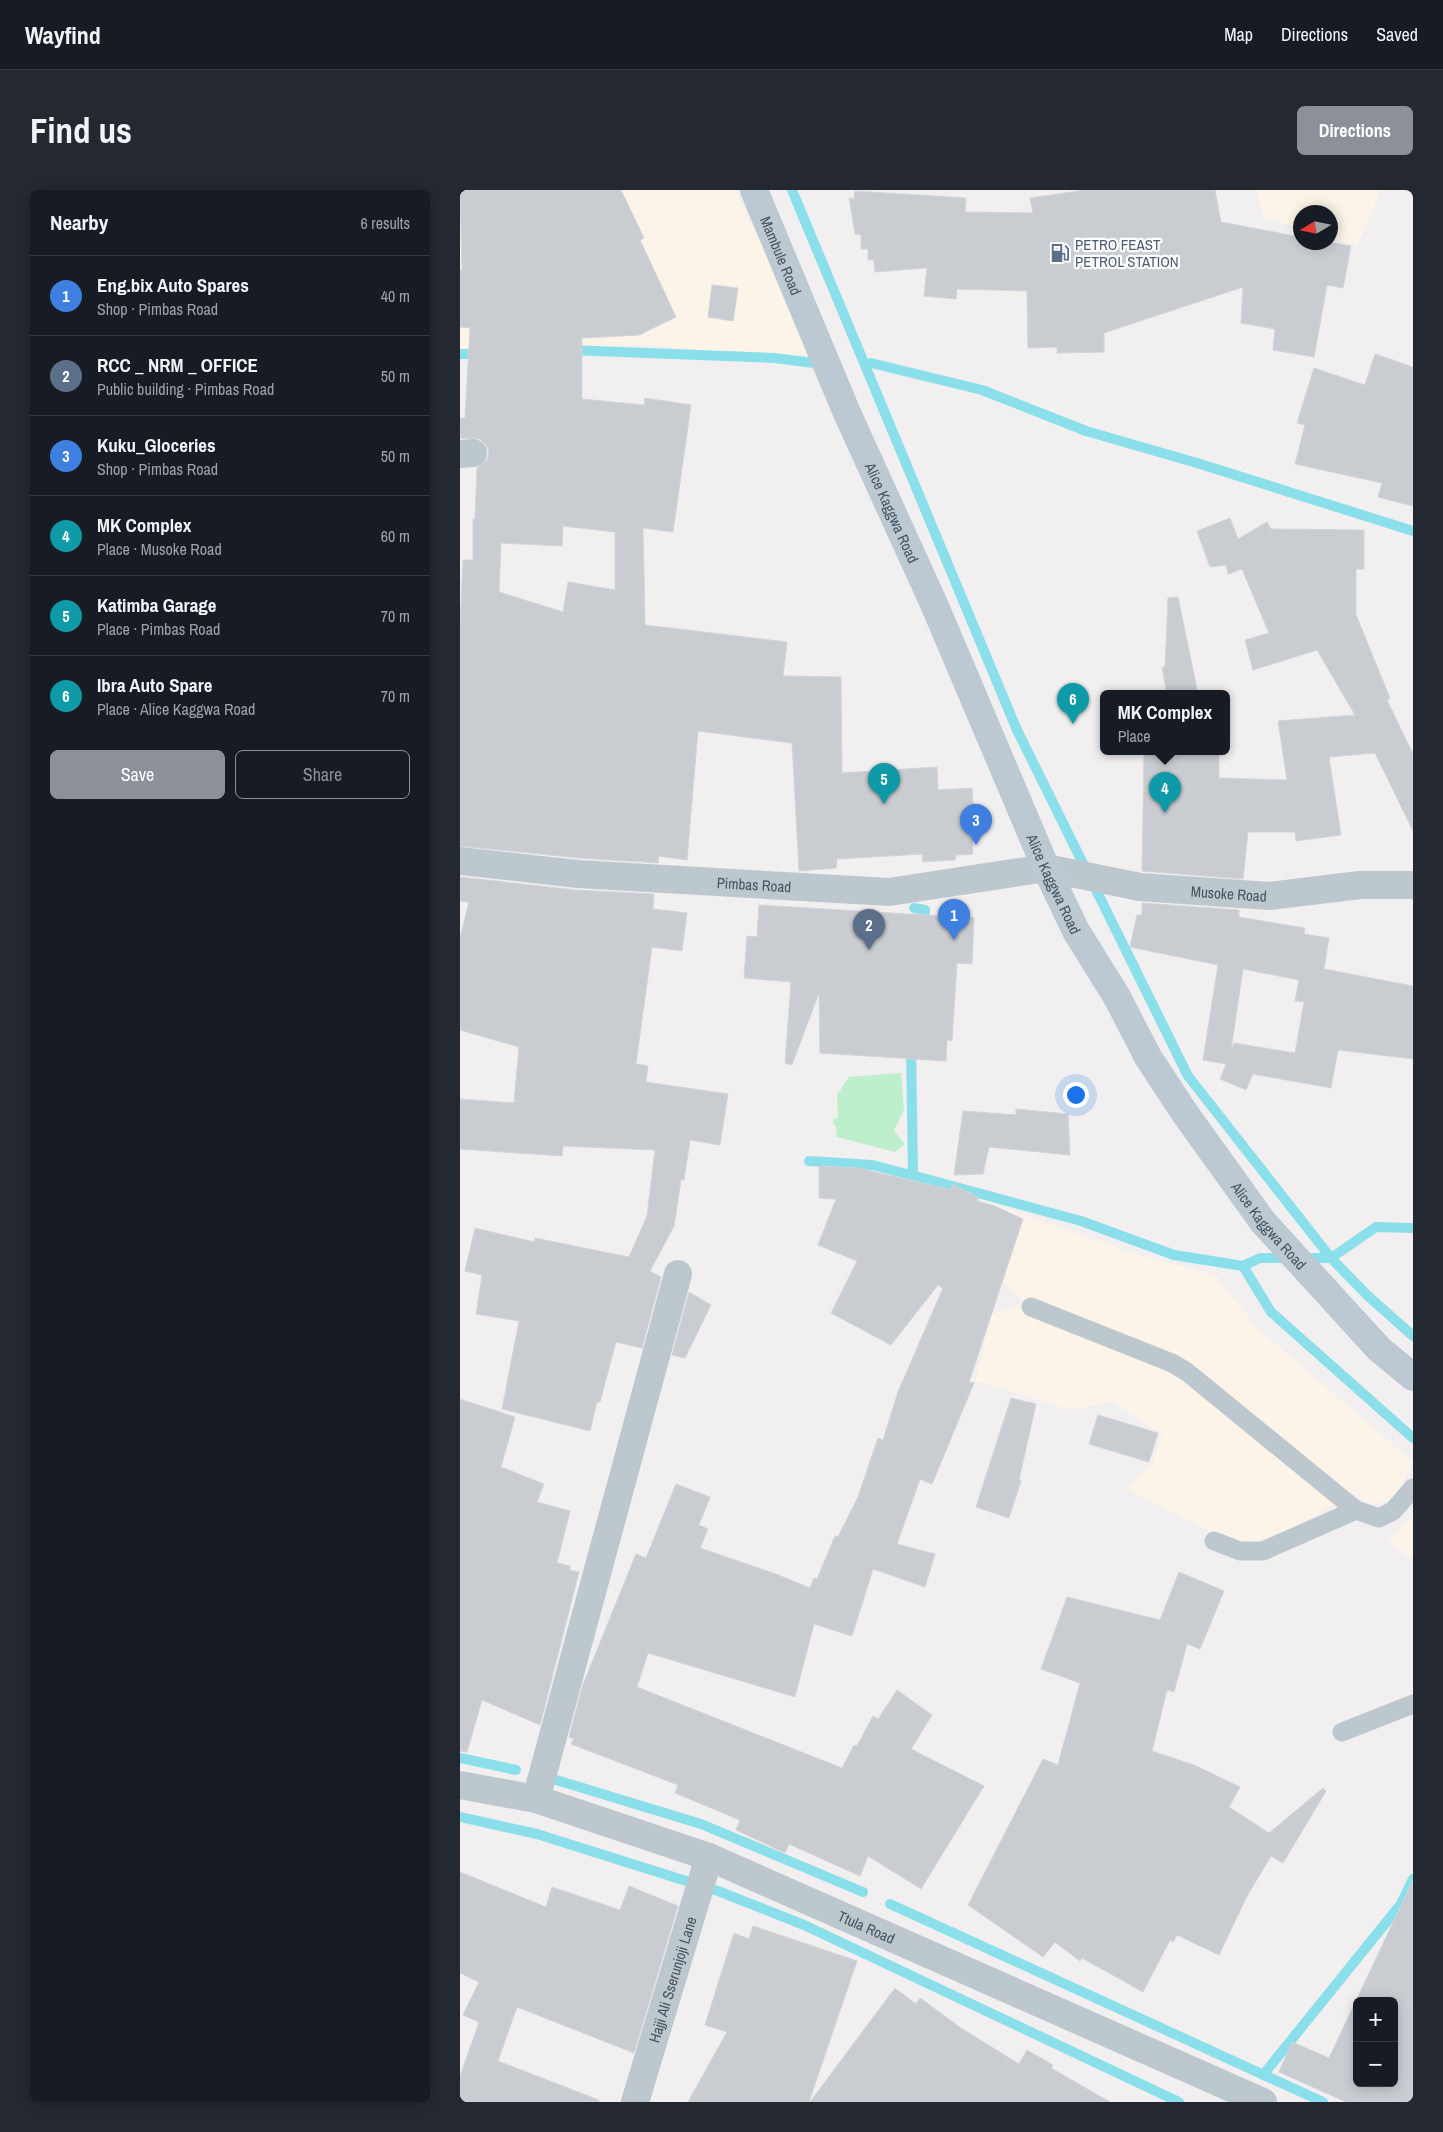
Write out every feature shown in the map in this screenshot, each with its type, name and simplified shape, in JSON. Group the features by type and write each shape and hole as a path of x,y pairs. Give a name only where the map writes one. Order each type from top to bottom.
{"street":[{"name":"Mambule Road","path":"754,190 808,320"},
{"name":"Alice Kaggwa Road","path":"808,320 846,413 934,604 1046,868 1076,931 1117,997 1148,1057 1184,1112 1263,1222 1379,1349 1413,1377"},
{"name":"Pimbas Road","path":"460,861 588,874 889,892 1046,868"},
{"name":"Musoke Road","path":"1046,868 1140,887 1269,896 1360,885 1413,885"},
{"path":"536,1799 678,1274"},
{"name":"Ttula Road","path":"460,1785 536,1799 709,1857 1263,2102"},
{"name":"Hajji Ali Sserunjoji Lane","path":"635,2102 709,1857"}],"lane":[{"path":"1031,1307 1172,1363 1187,1372 1356,1510 1379,1518 1393,1511 1413,1488"},
{"path":"1214,1541 1240,1550 1263,1551 1356,1510"},
{"path":"1342,1732 1413,1704"}],"shaded area":[{"path":"460,190 735,190 815,355 770,357 648,345 504,347 460,357"},
{"path":"1256,190 1381,190 1357,246 1338,240 1338,205 1293,205 1293,226 1264,218"},
{"path":"993,1204 1135,1254 1215,1275 1258,1329 1413,1462 1393,1501 1370,1505 1352,1493 1296,1527 1244,1545 1185,1519 1127,1488 1154,1460 1162,1432 1145,1424 1113,1401 1072,1410 975,1381 992,1314 1026,1303 974,1257"},
{"path":"1413,1515 1413,1559 1388,1543"}],"green space":[{"path":"901,1073 904,1109 894,1131 905,1144 895,1152 837,1137 833,1119 838,1118 837,1095 849,1077"}],"building":[{"path":"460,190 621,190 644,238 640,240 676,317 639,335 582,338 582,399 644,405 645,398 691,405 673,532 643,528 645,625 787,642 783,676 841,677 842,773 937,767 938,790 972,788 974,818 971,818 973,854 956,855 955,860 923,862 922,854 837,859 836,868 799,871 792,743 698,731 687,860 659,856 658,863 579,858 460,846 460,626 463,560 473,560 473,519 475,519 477,468 487,460 489,452 486,445 480,439 460,438 460,418 465,418 470,328 460,327 460,270 462,270","holes":["563,526 615,532 615,590 568,582 563,612 499,592 501,543 562,546"]},
{"path":"1085,190 1215,190 1221,222 1293,236 1293,250 1338,250 1338,244 1351,246 1343,288 1327,285 1314,357 1273,350 1275,329 1241,323 1243,287 1104,333 1104,352 1057,353 1057,347 1028,348 1027,291 957,289 956,299 924,296 927,268 875,272 874,260 868,260 868,249 861,249 861,235 855,234 849,198 854,199 855,191 966,198 965,212 1033,213 1030,198"},
{"path":"712,285 738,288 733,321 708,317"},
{"path":"1375,354 1413,367 1413,506 1378,497 1382,483 1295,464 1305,425 1297,423 1314,368 1365,385"},
{"path":"1230,518 1238,539 1267,522 1271,529 1364,530 1364,569 1356,569 1356,615 1390,698 1387,700 1413,754 1413,831 1375,753 1329,757 1341,835 1296,841 1295,832 1248,832 1243,879 1142,871 1144,755 1219,755 1219,778 1287,780 1278,721 1355,715 1317,650 1253,670 1245,640 1269,633 1242,569 1228,574 1226,565 1210,567 1197,531"},
{"path":"1178,597 1197,690 1166,690 1162,667 1165,667 1168,598"},
{"path":"460,877 576,890 654,894 653,909 687,913 682,951 652,947 636,1064 648,1066 646,1082 728,1094 720,1145 690,1140 684,1180 681,1180 674,1226 650,1271 661,1277 642,1348 616,1342 590,1431 502,1409 519,1321 476,1314 482,1275 465,1271 475,1228 534,1242 535,1238 629,1257 647,1216 655,1150 563,1146 562,1156 460,1149 460,1099 514,1103 519,1047 460,1030 460,938 469,902 460,901"},
{"path":"1142,903 1239,910 1239,917 1305,928 1304,934 1329,938 1324,969 1413,986 1413,1059 1338,1050 1331,1088 1253,1074 1246,1090 1220,1079 1226,1064 1203,1060 1218,965 1130,947 1137,915 1142,915","holes":["1243,969 1299,980 1295,1001 1304,1002 1295,1053 1234,1043 1231,1050"]},
{"path":"759,905 974,918 972,964 957,963 952,1041 947,1040 946,1061 820,1053 819,993 792,1065 785,1063 791,982 744,978 747,936 757,937"},
{"path":"1016,1109 1068,1114 1070,1155 989,1147 983,1174 954,1175 963,1111 1016,1115"},
{"path":"819,1166 858,1168 952,1190 952,1184 978,1197 977,1201 995,1206 1023,1219 969,1382 974,1383 932,1484 920,1479 897,1544 935,1554 925,1587 873,1569 852,1636 814,1624 795,1697 648,1653 637,1687 842,1768 854,1745 857,1746 873,1716 878,1719 897,1690 932,1715 911,1749 984,1786 921,1889 868,1856 860,1876 789,1844 785,1853 736,1830 740,1820 675,1793 678,1785 571,1744 574,1739 569,1737 582,1687 636,1554 646,1558 676,1484 710,1497 699,1525 708,1529 700,1548 776,1574 810,1588 814,1578 817,1579 835,1536 838,1537 858,1497 878,1438 883,1440 898,1392 943,1288 938,1285 891,1345 831,1313 857,1261 818,1245 836,1199 819,1198"},
{"path":"689,1292 711,1305 685,1358 672,1355"},
{"path":"1011,1398 1036,1404 1019,1480 1021,1481 1009,1518 976,1507"},
{"path":"460,1399 515,1417 501,1467 544,1484 537,1502 570,1511 557,1563 570,1566 570,1570 579,1572 540,1725 482,1700 467,1752 460,1751"},
{"path":"1098,1415 1158,1433 1149,1462 1089,1444"},
{"path":"1179,1572 1224,1591 1200,1649 1187,1644 1174,1692 1167,1690 1152,1751 1194,1765 1240,1787 1229,1807 1269,1833 1323,1788 1326,1791 1283,1863 1271,1856 1247,1896 1219,1955 1177,1935 1173,1942 1170,1940 1143,1992 1082,1958 1080,1961 1055,1942 1043,1957 968,1905 1043,1759 1058,1765 1080,1683 1041,1669 1067,1597 1160,1620"},
{"path":"460,1872 546,1907 552,1887 620,1910 629,1886 678,1906 634,2053 517,2007 498,2061 599,2100 599,2102 460,2102 460,2076 479,2022 463,2015 479,1982 460,1973"},
{"path":"1413,1880 1413,2102 1346,2102 1279,2072 1292,2042 1329,2058 1353,2007 1353,2087 1398,2087 1398,1997 1358,1997"},
{"path":"753,1926 857,1961 809,2102 688,2102 727,2032 705,2025 734,1933 749,1939"},
{"path":"895,1988 916,2004 920,1998 961,2028 1019,2064 1027,2050 1053,2065 1051,2068 1110,2102 810,2102"}],"waterway":[{"path":"792,190 1017,730 1188,1076 1331,1258 1367,1295 1413,1336"},
{"path":"568,350 774,358 814,363"},
{"path":"460,354 481,354"},
{"path":"871,363 982,390 1086,431 1197,463 1413,531"},
{"path":"914,908 925,910 922,929"},
{"path":"911,1047 913,1175"},
{"path":"809,1161 872,1165 1081,1221 1174,1255 1243,1266 1260,1258 1331,1258 1376,1227 1413,1228"},
{"path":"1243,1266 1271,1312 1413,1438"},
{"path":"460,1758 516,1770"},
{"path":"553,1779 701,1824 863,1892"},
{"path":"460,1817 537,1834 718,1891 804,1925 1179,2102"},
{"path":"1263,2075 1401,1904 1413,1879"},
{"path":"890,1904 1323,2102"}],"place":[{"name":"PETRO FEAST PETROL STATION","path":"1060,253"},
{"name":"Ibra Auto Spare","path":"1073,724"},
{"name":"Katimba Garage","path":"884,804"},
{"name":"MK Complex","path":"1165,813"},
{"name":"Kuku_Gloceries","path":"976,845"},
{"name":"Eng.bix Auto Spares","path":"954,940"},
{"name":"RCC _ NRM _ OFFICE","path":"869,950"}]}
